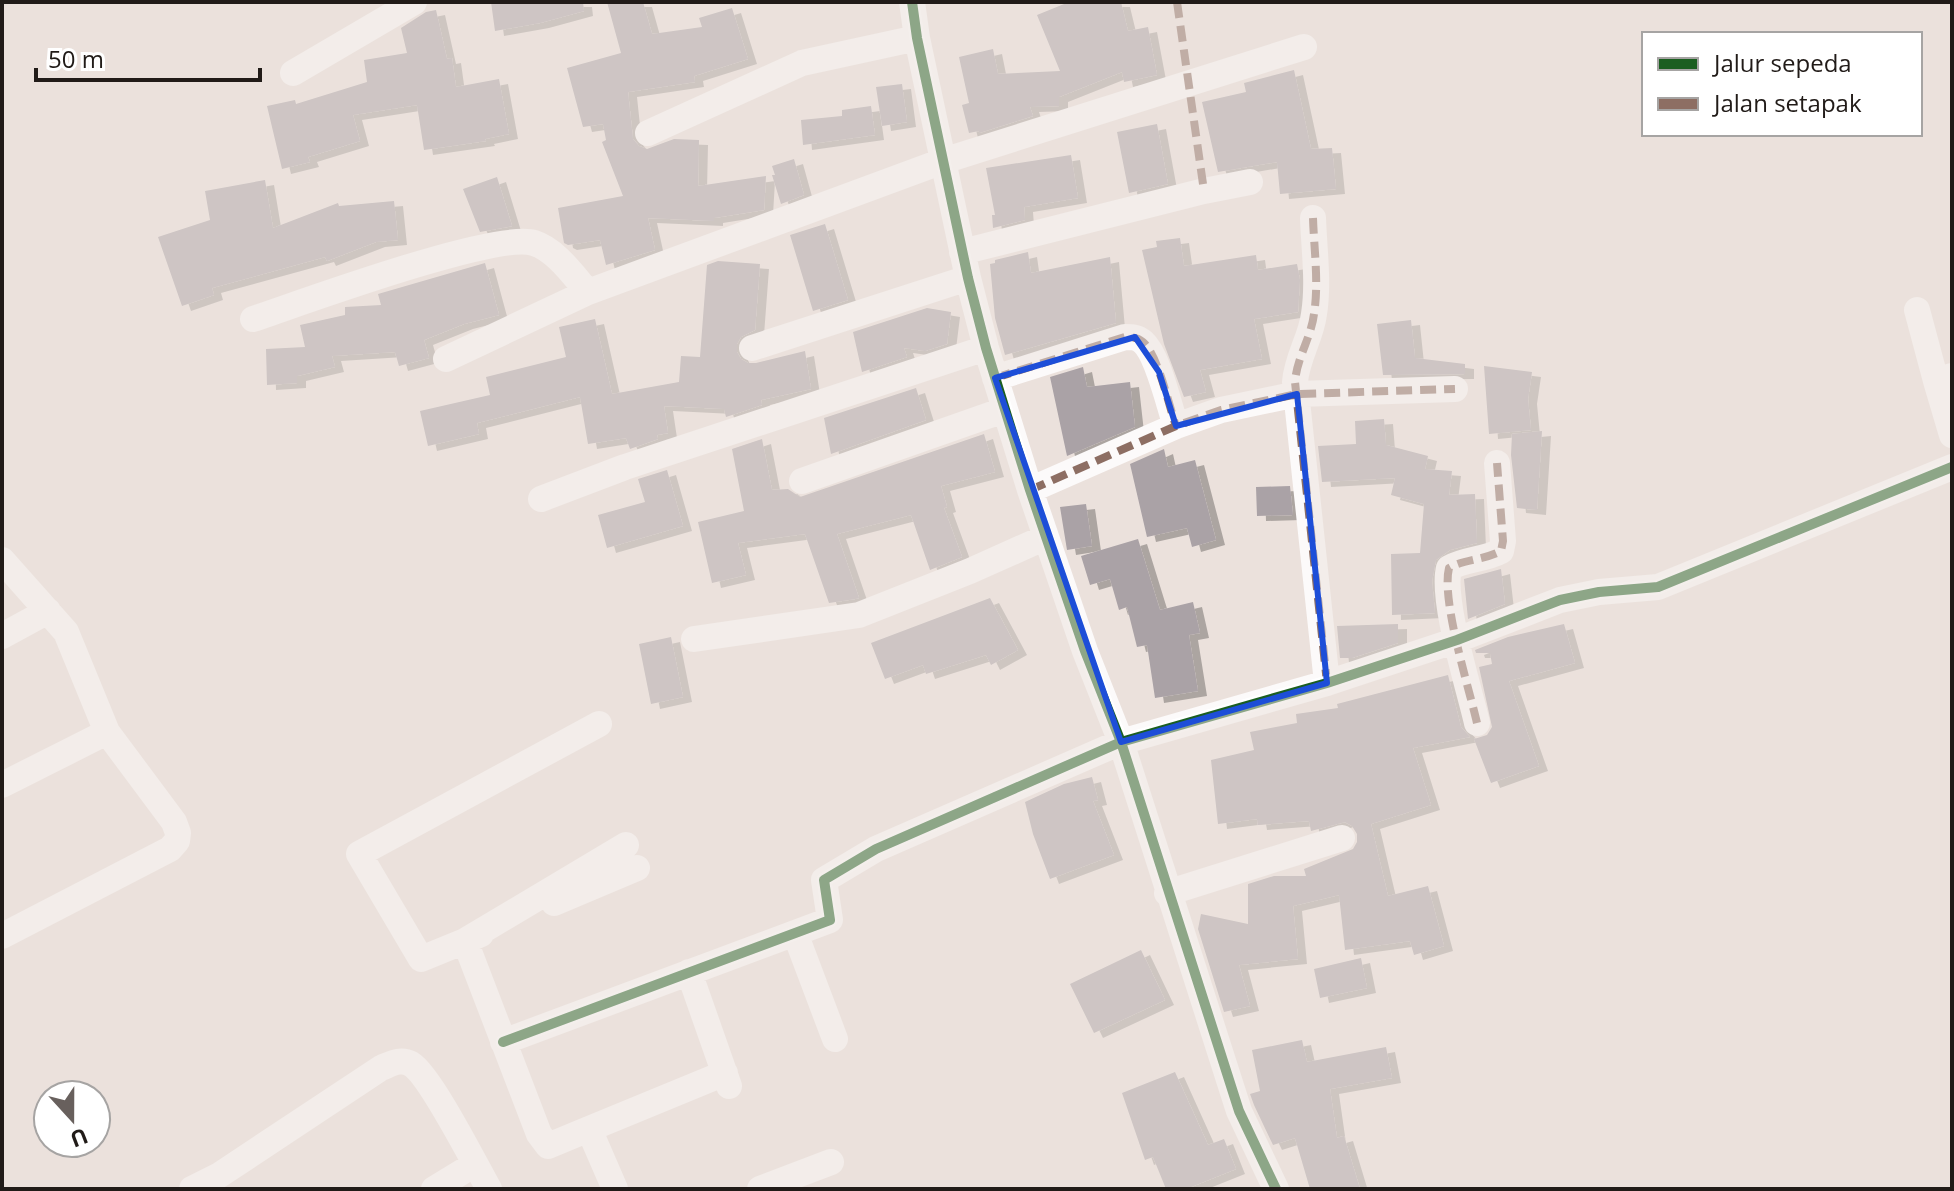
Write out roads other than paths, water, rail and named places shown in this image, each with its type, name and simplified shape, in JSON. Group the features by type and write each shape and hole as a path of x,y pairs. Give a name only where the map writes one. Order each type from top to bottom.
{"street":[{"path":"293,73 414,2"},
{"path":"918,3 917,38 965,265 1004,410 1085,651 1121,742 1239,1111 1276,1189"},
{"path":"648,133 802,63 917,38"},
{"path":"446,359 588,292 943,161 1304,47"},
{"path":"752,348 965,265 1204,191 1250,182"},
{"path":"1313,218 1314,318 1296,367 1327,683"},
{"path":"253,319 472,249 527,241 549,250 588,292"},
{"path":"1917,310 1944,378 1952,435"},
{"path":"995,378 1125,337 1135,337 1145,343 1159,372 1176,426"},
{"path":"541,499 625,467 986,348"},
{"path":"1030,490 1176,426 1221,410 1297,394 1455,389"},
{"path":"802,481 1004,410"},
{"path":"1477,723 1446,580 1449,568 1488,558 1501,551 1503,541 1497,463"},
{"path":"503,1042 830,920 824,880 876,849 1121,742 1327,683 1457,640 1560,600 1599,592 1638,590 1680,579 1952,467"},
{"path":"694,639 859,615 1046,537"},
{"path":"2,560 66,632 107,732 169,813 178,833 177,841 170,849 2,936"},
{"path":"2,636 48,611"},
{"path":"599,724 359,854 421,959 465,941 632,856"},
{"path":"2,785 107,732"},
{"path":"1167,893 1342,838"},
{"path":"795,933 835,1039"},
{"path":"465,941 539,1134 548,1146 727,1079 689,972"},
{"path":"192,1189 222,1182 381,1068 397,1061 413,1065 441,1102 489,1189"},
{"path":"589,1129 615,1189"},
{"path":"760,1189 831,1162"},
{"path":"434,1189 475,1164"}]}
